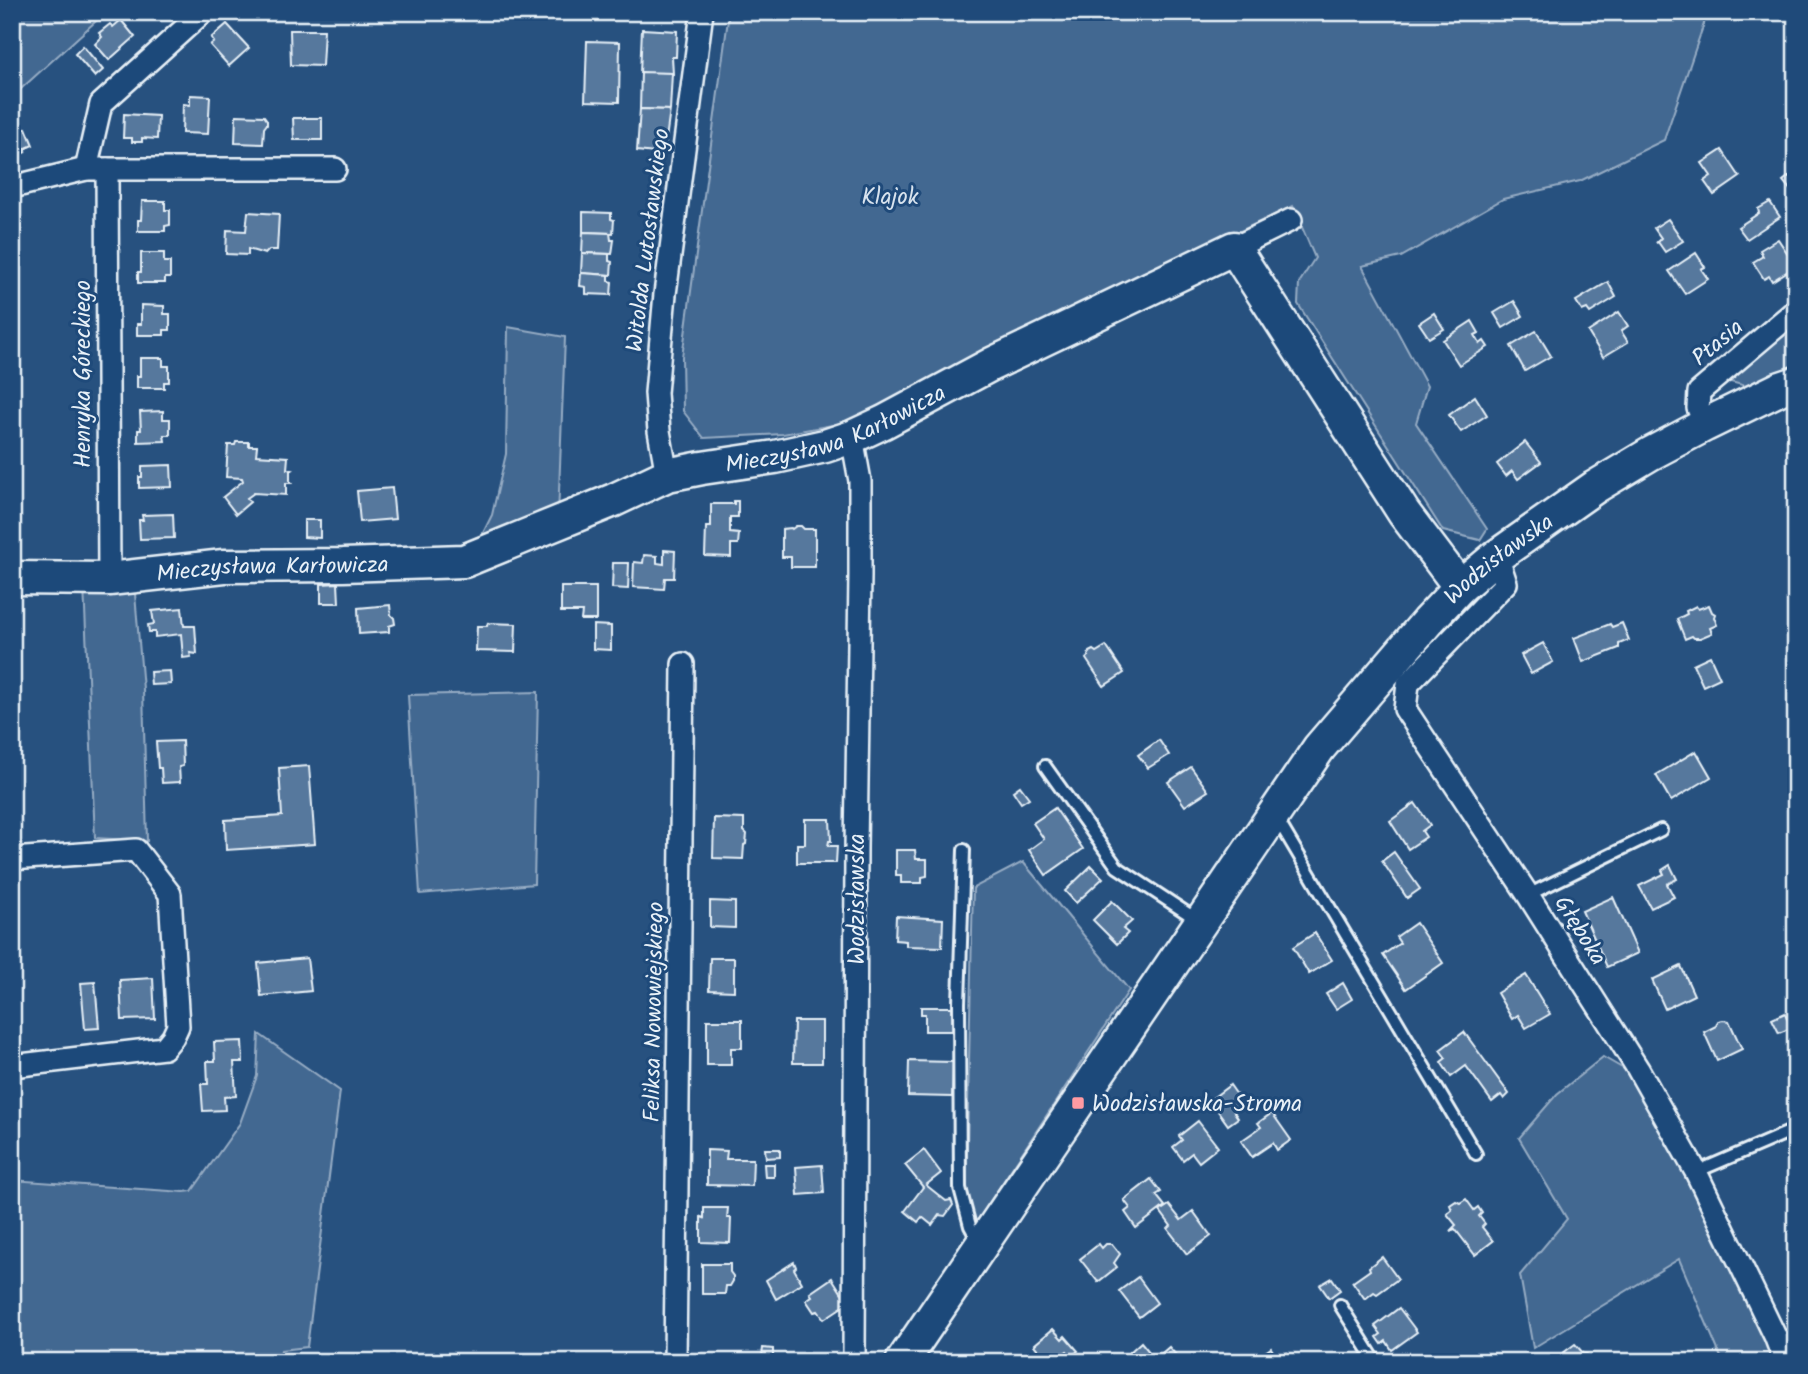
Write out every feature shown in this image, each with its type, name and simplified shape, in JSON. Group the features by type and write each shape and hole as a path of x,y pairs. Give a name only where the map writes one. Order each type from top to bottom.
{"street":[{"path":"97,169 101,104 203,12"},
{"name":"Witolda Lutosławskiego","path":"667,475 656,393 665,294 702,12"},
{"path":"12,187 97,169 335,169"},
{"name":"Henryka Góreckiego","path":"97,169 109,579"},
{"path":"1291,220 1234,248 1404,513 1460,587"},
{"name":"Mieczysława Karłowicza","path":"12,578 109,579 225,566 464,561 614,500 667,475 775,457 852,437 992,364 1234,248"},
{"name":"Ptasia","path":"1705,425 1698,408 1699,392 1796,310"},
{"name":"Wodzisławska","path":"902,1362 1319,748 1403,649 1460,587 1497,556 1595,487 1705,425 1793,387"},
{"name":"Wodzisławska","path":"852,437 860,481 854,1362"},
{"name":"Głęboka","path":"1497,556 1506,583 1408,684 1405,709 1528,895 1638,1069 1785,1337 1785,1362"},
{"name":"Feliksa Nowowiejskiego","path":"675,1362 683,664"},
{"path":"12,859 136,850 170,894 178,1027 164,1048 12,1066"}],"lane":[{"path":"1045,766 1117,867 1201,922"},
{"path":"1274,815 1476,1154"},
{"path":"1528,895 1661,830"},
{"path":"964,850 959,1003 960,1188 970,1226 982,1246"},
{"path":"1696,1172 1796,1129"},
{"path":"1340,1305 1376,1362"}],"green space":[{"path":"12,12 106,12 12,97"},
{"name":"Klajok","path":"729,12 1708,12 1664,140 1580,181 1503,199 1401,257 1362,266 1427,386 1416,423 1487,529 1480,540 1443,531 1298,304 1299,283 1315,258 1293,206 1080,307 860,420 783,434 704,438 683,411 682,357"},
{"path":"1796,317 1796,368 1746,386 1719,379"},
{"path":"508,327 565,337 558,517 480,539 492,515 506,454"},
{"path":"134,582 143,689 147,841 95,838 84,586"},
{"path":"538,692 534,884 420,894 408,695"},
{"path":"1023,862 1129,990 976,1223 966,1190 973,888"},
{"path":"259,1034 340,1091 307,1347 281,1350 279,1362 12,1362 12,1180 192,1191 240,1123 257,1076"},
{"path":"1603,1057 1629,1072 1699,1203 1776,1362 1723,1362 1679,1259 1533,1348 1520,1275 1567,1219 1519,1138 1557,1094"}],"building":[{"path":"121,20 135,37 109,60 95,44 102,37 99,33 110,24 113,27"},
{"path":"227,24 249,48 229,66 210,45 214,42 211,38"},
{"path":"642,29 677,31 676,57 672,57 673,74 640,73"},
{"path":"290,30 324,30 322,66 291,65"},
{"path":"587,41 620,42 619,102 585,101"},
{"path":"83,46 103,70 95,77 75,54"},
{"path":"641,72 672,73 670,110 640,109"},
{"path":"190,95 210,96 208,134 182,133 183,104 190,105"},
{"path":"640,109 670,110 664,154 637,151"},
{"path":"124,114 158,116 157,139 142,138 142,142 132,142 132,138 123,138"},
{"path":"236,115 264,116 267,124 264,128 263,144 235,143"},
{"path":"293,118 322,118 322,140 294,140"},
{"path":"26,128 33,145 24,149 26,152 12,157 12,130 16,129 17,132"},
{"path":"1722,150 1740,177 1714,195 1704,181 1711,176 1702,163"},
{"path":"1796,171 1796,197 1783,181"},
{"path":"142,201 165,201 165,210 170,210 170,225 165,226 165,231 138,231"},
{"path":"1770,202 1780,217 1747,239 1738,227"},
{"path":"248,212 279,214 277,250 269,250 265,254 248,249 248,255 226,254 227,230 246,231"},
{"path":"583,212 611,213 611,219 614,220 613,233 583,232"},
{"path":"1668,219 1683,241 1665,252 1658,242 1656,243 1661,238 1654,228"},
{"path":"583,232 610,233 611,240 614,240 612,254 582,253"},
{"path":"1778,239 1796,266 1772,281 1769,276 1764,279 1753,262 1763,256 1760,250"},
{"path":"141,253 164,253 164,262 170,262 170,278 165,278 165,283 138,283"},
{"path":"582,253 609,254 609,261 612,262 611,275 581,273"},
{"path":"1696,253 1705,267 1701,269 1708,279 1685,294 1669,271"},
{"path":"581,273 609,275 609,281 612,282 611,295 586,294 586,287 580,286"},
{"path":"1608,282 1616,297 1590,313 1587,309 1582,311 1576,301"},
{"path":"1514,301 1523,316 1503,328 1494,313"},
{"path":"141,305 164,306 164,314 170,314 170,330 164,330 164,335 137,335 137,324 141,324"},
{"path":"1619,312 1628,326 1621,331 1628,342 1603,357 1588,332"},
{"path":"1434,313 1444,329 1429,338 1419,323"},
{"path":"1472,321 1479,333 1475,335 1480,344 1484,341 1488,347 1459,365 1443,340"},
{"path":"1536,331 1551,356 1525,371 1511,346"},
{"path":"140,358 163,358 163,366 169,366 169,382 164,382 164,388 137,388"},
{"path":"1475,396 1487,415 1461,432 1449,415"},
{"path":"163,411 163,419 170,419 170,435 164,435 165,441 138,442 138,430 141,430 140,412"},
{"path":"236,442 249,442 249,446 257,446 256,455 288,457 287,469 292,470 291,483 286,483 286,495 254,493 247,498 250,502 236,514 223,497 243,481 242,478 226,477 228,445 235,445"},
{"path":"1525,442 1541,462 1518,479 1512,471 1506,476 1497,464"},
{"path":"171,465 172,487 139,488 142,466"},
{"path":"392,488 395,519 360,522 357,491"},
{"path":"734,501 738,501 738,517 730,517 730,533 739,534 738,544 731,544 731,557 705,556 706,527 711,527 711,504 734,504"},
{"path":"173,514 174,538 140,539 139,520 143,520 142,515"},
{"path":"304,520 320,520 320,538 304,537"},
{"path":"796,526 815,529 815,567 791,567 791,557 782,557 782,529"},
{"path":"664,550 675,551 674,578 665,578 664,589 633,587 634,562 643,563 644,555 657,556 657,563 664,564"},
{"path":"613,563 629,563 628,589 612,588"},
{"path":"338,583 339,603 321,603 321,584"},
{"path":"561,587 596,587 596,620 581,620 582,612 561,612"},
{"path":"390,605 395,624 389,626 389,632 359,634 358,608"},
{"path":"1709,605 1715,614 1717,625 1710,628 1712,633 1700,638 1692,636 1685,639 1677,619 1696,606 1698,609"},
{"path":"182,608 184,626 195,626 197,654 190,653 191,657 183,658 181,634 155,637 155,632 149,632 148,625 154,624 152,611"},
{"path":"488,622 516,624 515,652 476,651 477,626 487,626"},
{"path":"1622,623 1629,640 1619,644 1619,648 1583,662 1574,638 1610,624 1612,627"},
{"path":"593,625 611,626 611,650 593,649"},
{"path":"1543,643 1553,662 1531,674 1521,655"},
{"path":"1106,646 1124,673 1104,686 1086,659 1089,652 1096,652"},
{"path":"1710,656 1720,678 1703,686 1693,664"},
{"path":"170,671 171,684 151,685 150,672"},
{"path":"1159,740 1169,755 1148,768 1138,755"},
{"path":"182,741 183,766 179,767 180,782 162,783 156,742"},
{"path":"1696,751 1711,777 1671,801 1656,775"},
{"path":"309,766 315,844 226,850 225,820 282,816 279,768"},
{"path":"1191,767 1208,791 1185,806 1168,782"},
{"path":"1020,786 1029,798 1021,803 1013,791"},
{"path":"1415,803 1430,825 1422,831 1426,837 1408,849 1390,821"},
{"path":"1055,808 1083,849 1046,875 1029,850 1044,839 1033,823"},
{"path":"714,818 744,819 744,831 747,834 743,859 713,858"},
{"path":"805,819 830,819 831,841 828,846 837,846 836,863 797,863 797,844 805,844"},
{"path":"896,850 915,850 916,859 927,859 927,876 922,877 922,883 901,883 901,875 896,875"},
{"path":"1394,852 1420,889 1407,898 1382,861"},
{"path":"1670,865 1677,879 1667,884 1674,897 1651,908 1639,886 1664,874 1662,870"},
{"path":"1091,866 1103,878 1076,903 1065,891"},
{"path":"1613,897 1638,953 1607,967 1582,911"},
{"path":"710,901 735,902 735,928 710,927"},
{"path":"1112,901 1132,921 1123,929 1128,933 1117,944 1093,920"},
{"path":"896,916 943,919 942,947 906,946 906,941 895,940"},
{"path":"1416,923 1443,963 1406,989 1383,955 1400,943 1396,937"},
{"path":"1315,933 1332,960 1309,974 1293,947"},
{"path":"307,958 311,991 261,996 258,963"},
{"path":"710,958 734,958 734,991 709,990"},
{"path":"1681,966 1694,995 1665,1009 1652,980"},
{"path":"1526,975 1550,1014 1526,1028 1518,1015 1512,1019 1497,993"},
{"path":"153,978 155,1019 122,1020 120,980"},
{"path":"95,982 99,1028 85,1029 81,983"},
{"path":"1343,983 1352,999 1336,1009 1326,994"},
{"path":"921,1007 953,1007 953,1031 925,1031 925,1014 921,1014"},
{"path":"1785,1013 1791,1028 1779,1033 1772,1019"},
{"path":"707,1020 742,1020 742,1048 731,1048 731,1065 707,1065"},
{"path":"1723,1020 1729,1021 1742,1049 1717,1061 1704,1032"},
{"path":"794,1021 822,1021 822,1063 793,1063"},
{"path":"1464,1032 1509,1094 1504,1099 1501,1095 1492,1102 1466,1066 1451,1077 1441,1062 1446,1058 1440,1050"},
{"path":"242,1041 243,1062 234,1062 236,1096 224,1097 225,1110 203,1111 201,1084 208,1084 207,1061 215,1061 214,1042"},
{"path":"909,1061 953,1062 952,1097 908,1096"},
{"path":"1230,1085 1244,1105 1234,1112 1238,1118 1228,1125 1210,1100"},
{"path":"1272,1113 1291,1140 1277,1150 1273,1143 1252,1157 1241,1141 1261,1127 1258,1123"},
{"path":"1198,1121 1218,1147 1199,1162 1192,1153 1183,1160 1173,1147 1182,1140 1179,1136"},
{"path":"765,1149 780,1149 780,1157 766,1158"},
{"path":"707,1150 727,1151 726,1159 753,1159 752,1186 707,1185"},
{"path":"924,1150 941,1173 926,1185 946,1201 951,1200 953,1205 945,1216 939,1215 932,1225 922,1217 918,1222 905,1211 923,1187 905,1165"},
{"path":"764,1164 774,1164 774,1177 765,1177"},
{"path":"822,1165 824,1193 798,1195 796,1167"},
{"path":"1151,1179 1161,1192 1156,1195 1165,1206 1136,1228 1125,1212 1130,1208 1124,1200"},
{"path":"1466,1199 1474,1210 1478,1207 1482,1213 1479,1216 1485,1224 1482,1227 1493,1241 1475,1255 1455,1229 1450,1231 1456,1225 1447,1214 1452,1210 1450,1205"},
{"path":"1169,1205 1181,1220 1193,1211 1211,1236 1187,1254 1168,1229 1171,1226 1160,1211"},
{"path":"704,1208 728,1208 727,1218 731,1218 730,1243 701,1242 701,1217 704,1218"},
{"path":"1099,1244 1102,1248 1106,1244 1112,1244 1120,1254 1114,1263 1117,1267 1098,1282 1080,1259"},
{"path":"1382,1257 1398,1279 1365,1299 1352,1281 1370,1270 1369,1267"},
{"path":"794,1262 794,1269 802,1283 776,1299 766,1280"},
{"path":"702,1264 730,1264 733,1281 730,1286 726,1286 725,1294 702,1294"},
{"path":"1138,1277 1157,1303 1139,1317 1119,1291"},
{"path":"832,1278 848,1303 824,1319 818,1311 814,1312 806,1300 812,1296 810,1293"},
{"path":"1332,1278 1340,1290 1329,1298 1320,1285"},
{"path":"1399,1308 1417,1332 1392,1350 1386,1341 1382,1344 1377,1337 1381,1334 1375,1326"},
{"path":"1053,1329 1062,1339 1065,1336 1078,1351 1071,1357 1067,1351 1054,1362 1048,1362 1034,1345"},
{"path":"1141,1342 1155,1359 1169,1347 1182,1362 1119,1362"},
{"path":"1575,1344 1586,1354 1584,1356 1589,1362 1556,1362 1554,1359"},
{"path":"763,1348 773,1349 773,1360 788,1362 747,1362 747,1356 762,1356"},
{"path":"1271,1348 1278,1359 1287,1353 1293,1362 1251,1362"}],"place":[{"name":"Wodzisławska-Stroma","path":"1078,1103"}]}
